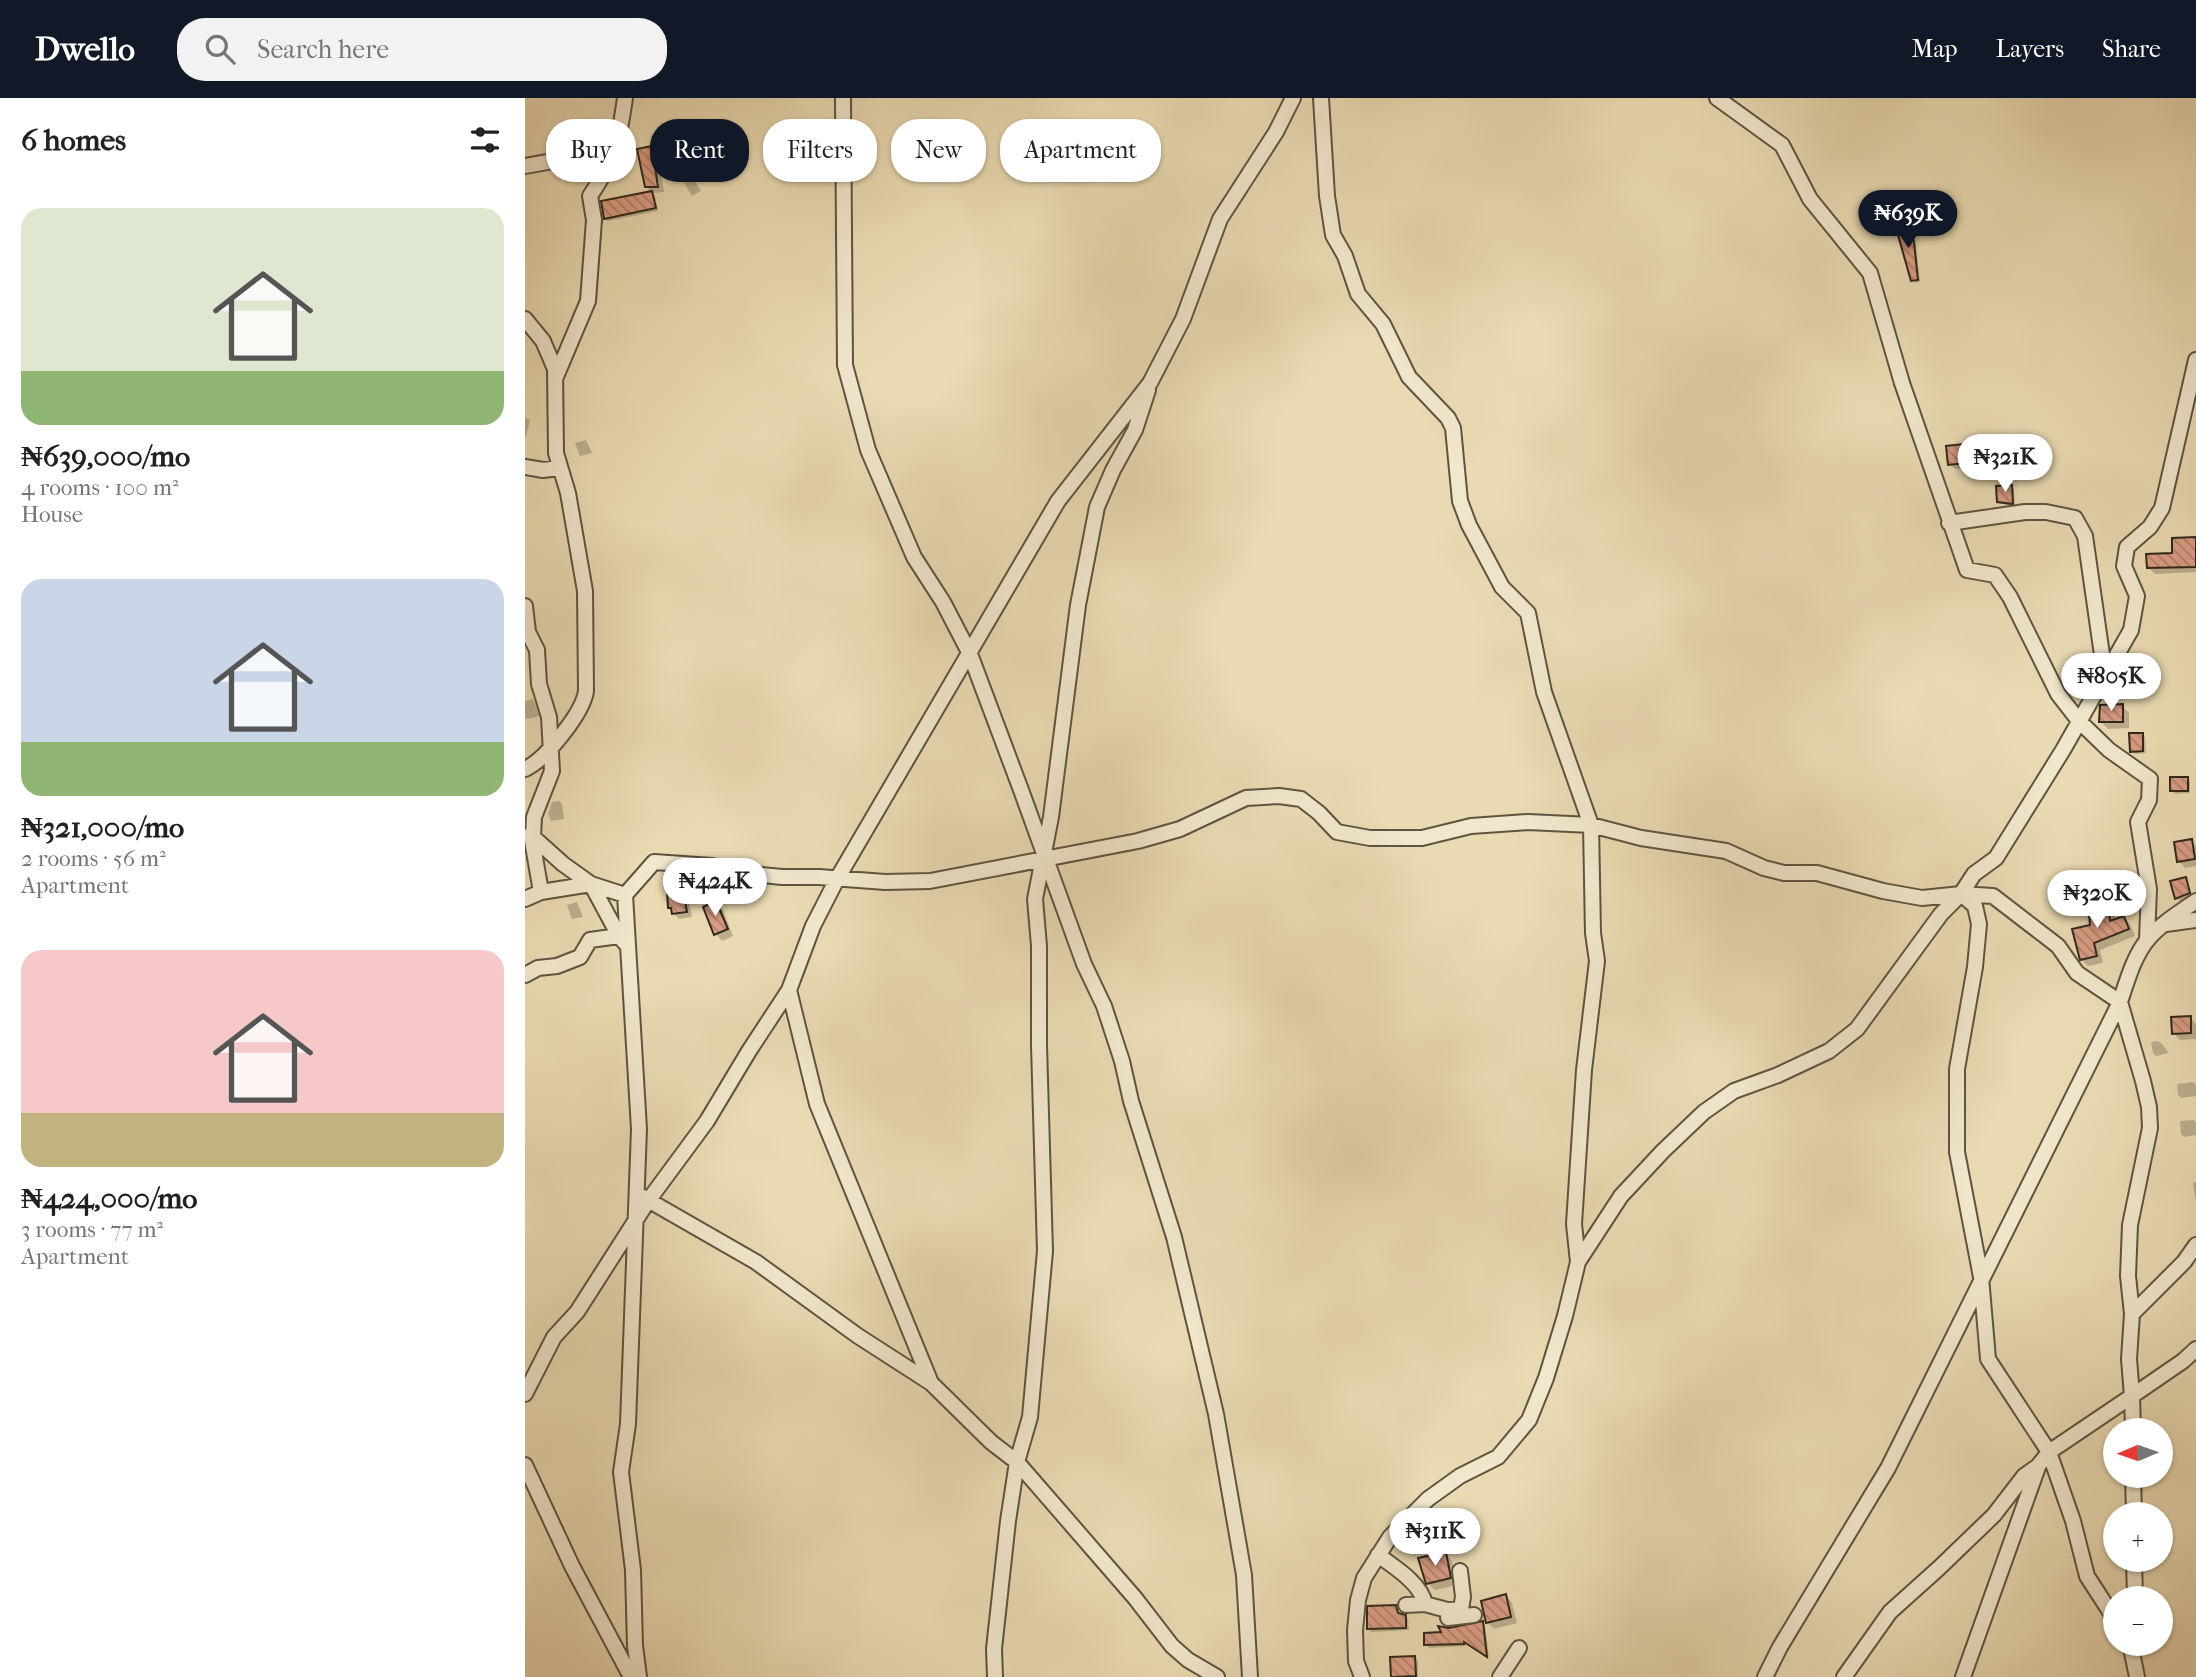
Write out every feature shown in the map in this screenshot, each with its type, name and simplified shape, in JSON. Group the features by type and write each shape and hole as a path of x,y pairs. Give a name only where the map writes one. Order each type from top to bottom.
{"street":[{"path":"622,119 625,98"},
{"path":"843,98 845,365 868,450 914,557 943,602 970,654 1084,964 1104,1006 1122,1061 1131,1101 1174,1237 1216,1414 1244,1575 1250,1677"},
{"path":"643,1197 707,1121 748,1051 789,990 813,926 837,879 1058,500 1150,383 1183,319 1220,219 1276,132 1293,98"},
{"path":"1321,98 1327,196 1333,235 1345,256 1358,294 1383,324 1409,377 1453,428 1460,501 1469,525 1502,587 1528,613 1544,692 1591,825 1593,933 1597,961 1584,1070 1574,1224 1578,1262 1546,1378 1528,1420 1498,1457 1459,1476 1428,1499 1390,1537 1378,1555 1364,1578 1358,1600 1355,1630 1356,1661 1360,1676"},
{"path":"1717,98 1782,145 1810,199 1870,273 1902,383 1967,570 1995,575 2010,597 2058,694 2109,750 2150,779 2149,800 2138,822 2149,889 2147,939"},
{"path":"525,166 546,162"},
{"path":"554,383 588,301 594,220 590,195 599,182"},
{"path":"525,319 543,341 555,369 556,453 568,493 585,591 586,691 581,706 537,764 525,769"},
{"path":"1578,1262 1621,1196 1704,1112 1734,1090 1829,1051 1857,1029 1941,914 1961,894 1974,874 1996,858 2080,721 2131,630 2137,596 2125,566 2127,547 2150,527 2162,508 2196,360"},
{"path":"995,1677 993,1649 1008,1521 1017,1462 1030,1417 1045,1251 1035,899 1044,858 1078,605 1097,507 1135,430 1150,383"},
{"path":"525,467 544,470 559,468"},
{"path":"1949,523 2025,512 2046,512 2075,518 2085,536 2105,676"},
{"path":"525,606 528,632 537,650 539,684 548,717 551,746 552,771 529,830 541,892"},
{"path":"639,1677 635,1646 633,1570 621,1460 628,1424 631,1319 638,1217 643,1197 637,1061 623,941 625,895 654,862 712,866 742,873 782,877 885,883 930,881 1138,841 1180,829 1246,798 1279,796 1301,799 1337,832 1370,838 1422,838 1471,826 1528,822 1591,825 1641,838 1726,852 1764,868 1784,873 1817,873 1883,891 1922,898 1961,894 1993,896 2058,946 2077,973 2120,1002 2150,1107 2150,1128 2130,1225 2128,1276 2132,1314 2129,1359 2133,1418"},
{"path":"529,830 563,864 591,884 625,895"},
{"path":"525,899 541,892 591,884"},
{"path":"591,884 623,941"},
{"path":"1961,894 1975,906 1979,924 1975,967 1957,1069 1957,1152 1981,1277 1988,1359 2049,1452 2073,1521 2087,1576 2103,1601"},
{"path":"1765,1677 1780,1647 1888,1468 2120,1002 2134,964 2147,939 2196,901"},
{"path":"2163,924 2196,920"},
{"path":"525,975 538,968 557,966 580,957 590,940 623,941"},
{"path":"789,990 817,1104 931,1383"},
{"path":"643,1197 757,1262 858,1336 931,1383 991,1442 1017,1462 1135,1598 1172,1646 1188,1660 1217,1677"},
{"path":"525,1394 554,1337 585,1301 638,1217"},
{"path":"2132,1314 2184,1262 2196,1245"},
{"path":"1844,1677 1889,1612 1994,1515 2024,1476 2038,1466 2049,1452 2183,1361 2196,1349"},
{"path":"525,1465 572,1566 631,1677"},
{"path":"1963,1677 2038,1466"},
{"path":"1378,1555 1414,1585 1442,1618 1474,1615"},
{"path":"1406,1605 1461,1609 1463,1597 1460,1571"},
{"path":"1500,1677 1519,1647"},
{"path":"2133,1656 2137,1677"}],"building":[{"path":"650,146 650,182 657,182 658,187 645,187 637,149"},
{"path":"652,191 656,208 604,219 601,201"},
{"path":"1909,224 1918,280 1911,281 1896,228"},
{"path":"2009,442 2010,455 1948,465 1946,446 1964,444 1965,447"},
{"path":"2012,485 2013,504 1997,502 1996,486"},
{"path":"2196,537 2196,567 2147,568 2146,554 2172,553 2172,538"},
{"path":"2123,704 2123,722 2099,722 2100,705"},
{"path":"2129,733 2143,733 2143,751 2130,752"},
{"path":"2170,777 2188,777 2188,791 2170,791"},
{"path":"2192,839 2195,859 2177,862 2174,842"},
{"path":"680,873 687,912 672,914 671,908 668,908 666,874"},
{"path":"2186,877 2190,893 2175,899 2170,881"},
{"path":"716,901 728,929 714,935 703,907"},
{"path":"2108,903 2110,921 2124,916 2129,929 2094,943 2097,956 2080,960 2072,929 2090,925 2088,904"},
{"path":"2191,1016 2191,1033 2172,1034 2171,1017"},
{"path":"1446,1552 1451,1578 1426,1584 1418,1558"},
{"path":"1506,1594 1511,1617 1486,1623 1481,1601"},
{"path":"1396,1605 1398,1613 1406,1615 1406,1628 1367,1629 1367,1606"},
{"path":"1483,1621 1487,1657 1464,1642 1424,1645 1424,1633 1441,1632 1438,1626 1449,1628"},
{"path":"1415,1656 1416,1676 1391,1677 1390,1657"}]}
